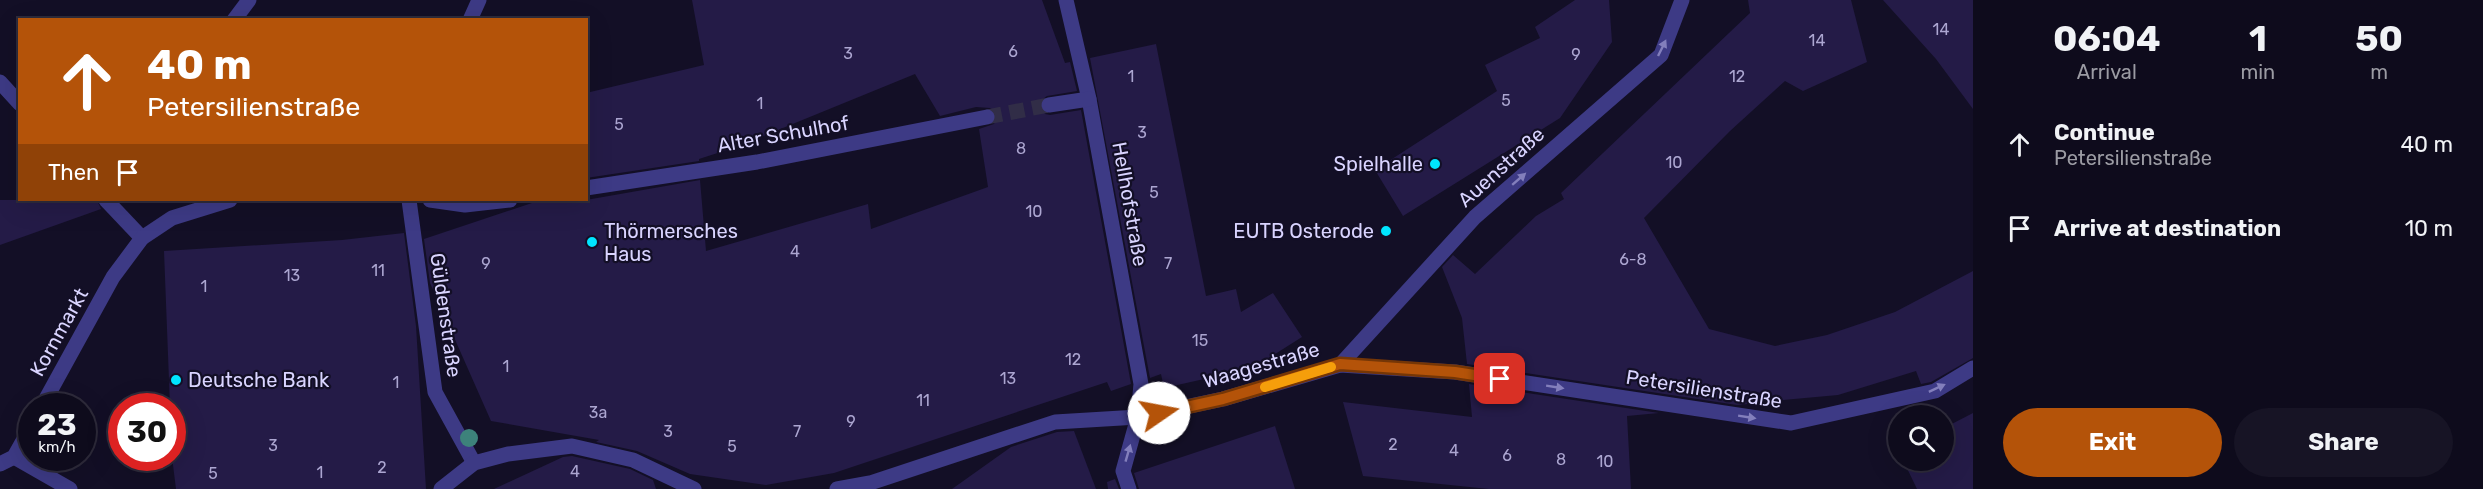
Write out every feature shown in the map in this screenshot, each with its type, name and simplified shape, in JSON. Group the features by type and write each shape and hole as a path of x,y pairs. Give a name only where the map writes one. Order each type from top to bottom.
{"street":[{"path":"236,18 249,0"},
{"path":"471,18 479,0"},
{"name":"Hellhofstraße","path":"1066,0 1089,99 1141,384 1138,417 1123,471 1129,489"},
{"name":"Auenstraße","path":"1340,364 1474,217 1660,55 1682,0"},
{"path":"0,82 18,102"},
{"path":"1049,105 1089,99"},
{"name":"Alter Schulhof","path":"588,188 757,162 987,117"},
{"path":"107,201 142,238"},
{"name":"Kornmarkt","path":"49,393 113,277 142,238 172,218 227,201"},
{"name":"Güldenstraße","path":"409,201 435,392 474,463"},
{"path":"437,201 465,205 501,201"},
{"name":"Waagestraße","path":"837,489 870,483 1055,422 1138,417 1223,399 1340,364 1455,372"},
{"name":"Petersilienstraße","path":"1455,372 1791,423 1935,391 1973,368"},
{"path":"441,489 474,463 508,454 572,446 633,460 694,489"},
{"path":"0,464 14,457 18,450"},
{"path":"14,457 70,489"}],"building":[{"path":"692,0 1042,0 1065,63 1070,62 1077,91 1047,96 1040,101 1040,107 1045,114 1050,115 1081,110 1131,384 1111,391 1107,382 834,473 766,485 690,474 637,451 596,442 599,440 491,421 430,283 424,239 538,201 588,201 700,180 706,251 868,204 871,229 988,187 979,129 994,124 995,111 990,108 976,107 940,116 915,74 736,147 699,159 699,161 588,178 588,93 704,65"},
{"path":"1575,0 1609,0 1612,42 1560,118 1403,216 1375,170 1497,91 1485,65 1540,38 1535,27"},
{"path":"1748,0 1851,0 1867,62 1803,91 1785,81 1730,131 1644,218 1709,329 1775,346 1827,335 1895,312 1973,271 1973,358 1931,382 1921,384 1916,371 1838,395 1783,400 1757,392 1759,403 1737,405 1467,364 1462,318 1442,267 1453,255 1475,274 1536,216 1564,199 1561,193 1750,13"},
{"path":"1883,0 1973,0 1973,109 1936,59"},
{"path":"1156,44 1206,296 1236,289 1241,312 1273,293 1302,337 1253,368 1164,388 1161,374 1150,378 1090,58"},
{"path":"0,200 97,201 101,209 0,245"},
{"path":"404,233 416,326 426,489 176,489 174,471 186,471 186,393 169,393 164,251 342,240"},
{"path":"1469,384 1659,413 1627,416 1631,489 1489,489 1363,476 1343,402 1472,417"},
{"path":"1973,413 1973,489 1917,489 1908,471 1954,471 1954,423"},
{"path":"1275,426 1295,489 1139,489 1134,473"},
{"path":"1074,431 1096,489 952,489 1011,447 1057,432"},
{"path":"572,456 630,469 653,480 656,489 494,489 563,457"},
{"path":"1115,479 1119,489 1108,489 1107,482"}],"tunnel":[{"path":"987,117 1049,105"}],"slow traffic":[{"path":"1265,387 1331,367"}],"place":[{"name":"Spielhalle","path":"1435,164"},
{"name":"EUTB Osterode","path":"1386,231"},
{"name":"Thörmersches Haus","path":"592,242"},
{"name":"Deutsche Bank","path":"176,380"}],"route":[{"path":"1159,413 1223,399 1340,364 1455,372 1500,379"}]}
